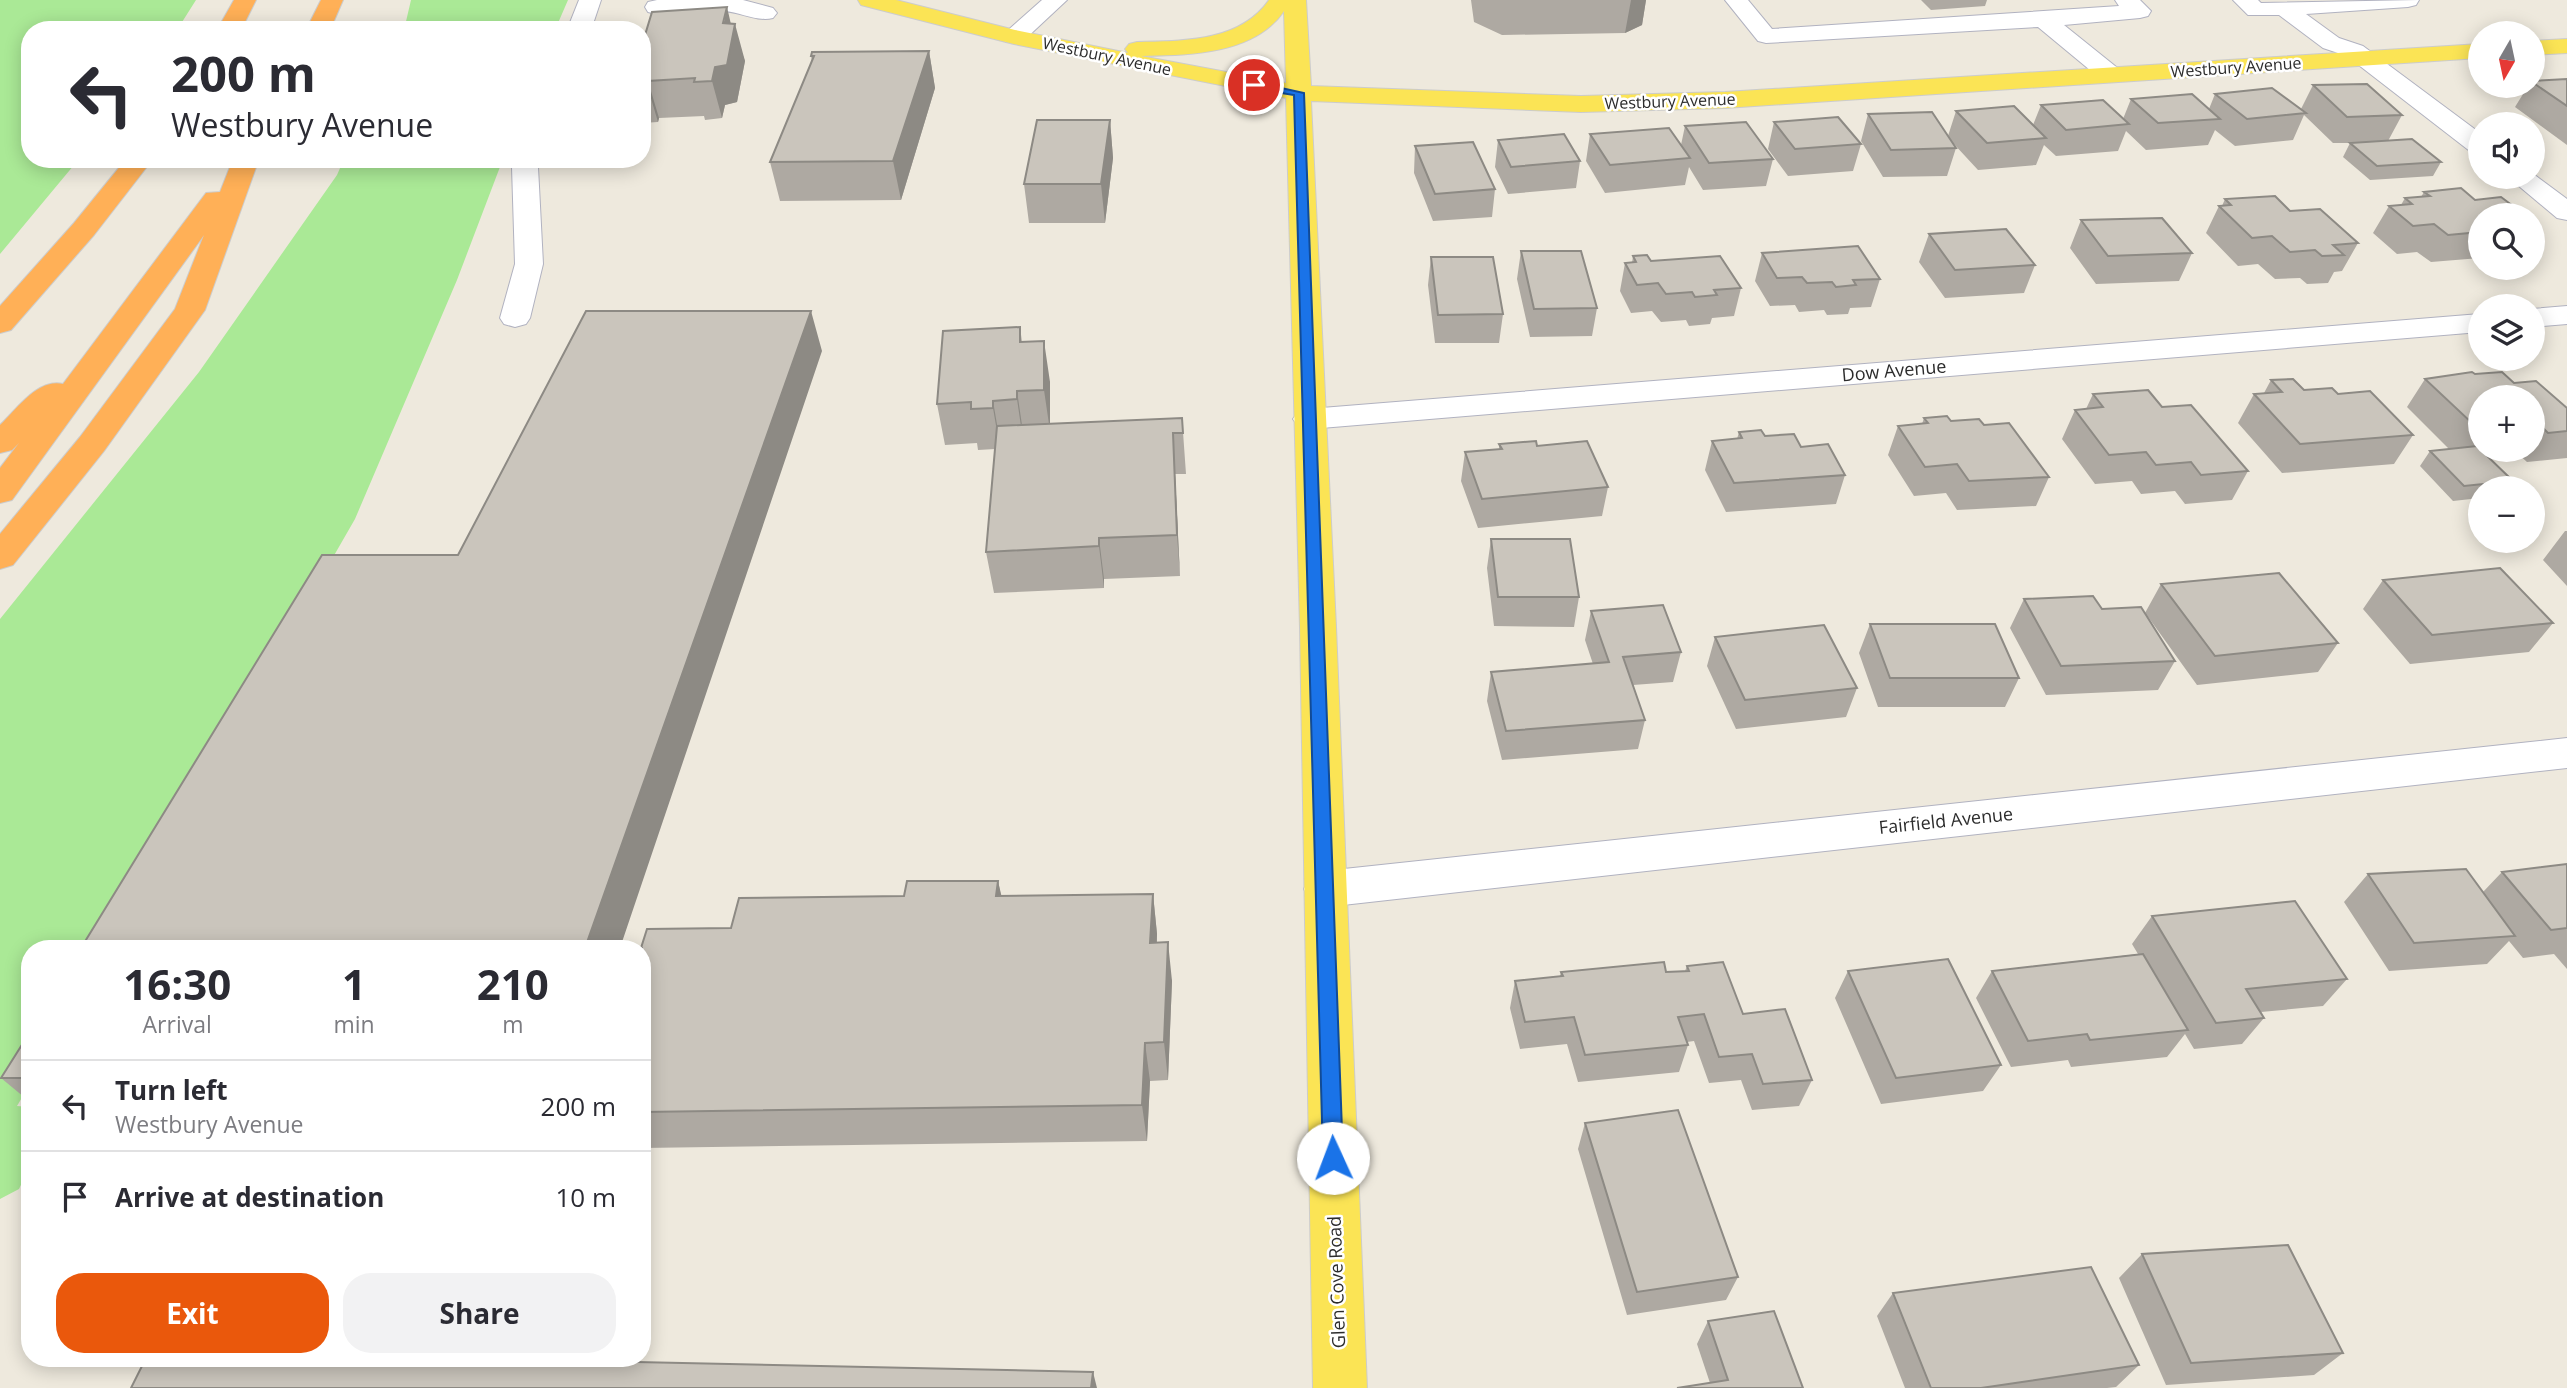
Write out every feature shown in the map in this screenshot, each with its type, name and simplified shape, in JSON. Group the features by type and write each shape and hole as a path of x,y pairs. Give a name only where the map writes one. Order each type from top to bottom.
{"highway":[{"path":"234,21 245,0"},
{"path":"322,21 332,0"},
{"path":"0,324 84,229 133,168"},
{"path":"0,492 239,168"},
{"path":"0,557 92,444 190,310 242,168"},
{"path":"0,443 131,317"}],"main road":[{"name":"Westbury Avenue","path":"869,0 1014,37 1231,82 1299,93 1369,98 1581,104 1725,100 2111,75 2360,55 2468,51"},
{"path":"1065,47 1182,48 1230,38 1262,24 1280,0"},
{"name":"Glen Cove Road","path":"1295,0 1340,1388"},
{"path":"2545,47 2567,46"}],"street":[{"path":"582,21 590,0"},
{"path":"1018,0 1052,4"},
{"path":"1736,0 1766,36 2073,18 2118,8"},
{"path":"2028,0 2118,8"},
{"path":"2244,0 2256,10 2408,0"},
{"path":"656,7 686,2 724,3 765,13"},
{"path":"1014,37 1052,4"},
{"path":"1856,29 1890,7"},
{"path":"2311,7 2356,42 2360,55"},
{"path":"2285,9 2331,43 2360,55 2468,137"},
{"path":"2073,18 2138,73"},
{"path":"2043,20 2111,75"},
{"path":"515,318 529,264 525,168"},
{"path":"2537,189 2567,212"},
{"path":"2545,317 2567,315"},
{"name":"Dow Avenue","path":"1309,419 2468,324"},
{"name":"Fairfield Avenue","path":"1325,889 2567,754"}],"green space":[{"path":"0,0 196,0 183,21 21,21 21,168 72,168 0,254"},
{"path":"411,0 568,0 559,21 406,21"},
{"path":"340,168 500,168 457,280 355,519 113,940 21,940 21,1099 17,1106 21,1106 21,1185 19,1189 0,1199 0,619 199,372"}],"building":[{"path":"727,7 723,23 735,24 727,65 715,67 712,81 694,82 695,78 651,81 649,21 652,12"},
{"path":"929,51 893,161 770,162 814,56 811,56 812,52"},
{"path":"2567,79 2567,106 2545,91 2545,80"},
{"path":"2367,84 2402,115 2347,117 2313,85"},
{"path":"2272,88 2306,113 2247,119 2215,94"},
{"path":"2192,94 2220,119 2158,123 2131,99"},
{"path":"2103,100 2129,124 2066,130 2041,105"},
{"path":"2014,106 2046,138 1987,143 1956,111"},
{"path":"1932,112 1956,148 1891,150 1868,114"},
{"path":"1838,117 1861,144 1795,149 1774,122"},
{"path":"1037,120 1110,120 1101,184 1024,184"},
{"path":"1746,122 1773,159 1709,163 1685,126"},
{"path":"1669,128 1690,158 1610,165 1590,134"},
{"path":"1564,134 1580,161 1511,167 1498,140"},
{"path":"2412,139 2441,162 2377,166 2350,143"},
{"path":"1473,142 1495,189 1435,194 1415,146"},
{"path":"2461,188 2475,200 2501,197 2509,203 2468,203 2468,233 2448,235 2434,224 2413,226 2389,206 2412,204 2405,198 2430,196 2424,192"},
{"path":"2275,196 2290,211 2320,209 2358,243 2333,245 2344,255 2322,256 2315,250 2290,252 2272,236 2252,238 2219,206 2231,205 2225,199"},
{"path":"2162,218 2192,253 2108,256 2081,220"},
{"path":"2006,229 2035,265 1955,270 1929,234"},
{"path":"1858,246 1880,279 1853,280 1856,285 1836,287 1832,282 1807,283 1802,277 1777,278 1762,253"},
{"path":"1521,251 1581,251 1597,308 1534,309"},
{"path":"1647,255 1651,261 1720,256 1741,288 1714,290 1717,295 1695,297 1692,292 1666,294 1658,283 1637,285 1625,263 1636,262 1633,256"},
{"path":"1431,257 1493,257 1503,314 1438,315"},
{"path":"586,311 811,311 588,940 86,940 322,555 458,555"},
{"path":"1020,327 1020,342 1044,341 1044,390 1017,391 1017,399 993,401 993,408 971,409 971,402 937,404 943,331"},
{"path":"2472,372 2502,372 2514,383 2536,381 2541,385 2468,385 2468,419 2425,379"},
{"path":"2293,379 2304,390 2332,388 2338,394 2370,391 2413,435 2300,444 2254,394 2282,392 2271,380"},
{"path":"2545,389 2567,408 2567,431 2548,433 2545,430"},
{"path":"2148,390 2162,407 2191,405 2248,471 2201,475 2191,462 2156,465 2146,452 2109,455 2075,410 2103,407 2093,394"},
{"path":"1947,416 1951,421 1979,419 1984,425 2009,423 2049,477 1969,481 1957,464 1925,467 1898,426 1928,423 1924,418"},
{"path":"1182,418 1183,433 1173,433 1177,535 1099,538 1099,546 986,552 997,426"},
{"path":"1761,430 1765,436 1794,434 1801,447 1828,444 1845,475 1734,483 1712,441 1742,438 1739,432"},
{"path":"1536,441 1537,446 1587,441 1608,487 1482,499 1465,452 1502,449 1499,444"},
{"path":"2468,447 2468,462 2493,462 2508,476 2468,476 2468,486 2464,486 2430,451"},
{"path":"1491,539 1570,539 1579,597 1498,597"},
{"path":"2500,568 2553,623 2432,635 2383,580"},
{"path":"2279,573 2338,643 2215,656 2161,584"},
{"path":"2093,596 2102,609 2141,607 2175,661 2061,666 2024,599"},
{"path":"1663,605 1681,652 1623,657 1645,720 1506,731 1491,672 1609,662 1591,611"},
{"path":"1870,624 1995,624 2019,678 1890,678"},
{"path":"1824,625 1857,688 1745,700 1715,637"},
{"path":"2567,864 2567,928 2551,930 2502,872"},
{"path":"2466,869 2515,936 2414,943 2368,874"},
{"path":"907,881 998,881 996,896 1153,894 1150,943 1168,942 1164,1042 1145,1043 1142,1105 651,1112 651,940 644,940 647,929 731,928 739,898 904,896"},
{"path":"2295,901 2347,979 2246,989 2264,1018 2216,1023 2152,916"},
{"path":"2143,954 2188,1030 2090,1040 2087,1034 2028,1041 1992,971"},
{"path":"1948,959 2001,1065 1896,1078 1848,971"},
{"path":"1664,962 1666,972 1689,971 1687,966 1723,962 1743,1014 1785,1009 1812,1080 1763,1084 1752,1054 1719,1057 1704,1014 1678,1017 1688,1045 1585,1055 1574,1017 1525,1022 1515,981 1563,976 1561,972"},
{"path":"21,1046 21,1078 1,1078"},
{"path":"1678,1110 1738,1277 1637,1292 1585,1123"},
{"path":"2288,1245 2343,1353 2191,1363 2142,1254"},
{"path":"2091,1267 2139,1365 1981,1388 1931,1388 1893,1293"},
{"path":"1774,1311 1803,1388 1677,1388 1728,1380 1708,1321"},
{"path":"651,1362 1093,1372 1091,1388 131,1388 142,1367 651,1367"}],"route":[{"path":"1254,85 1299,93 1333,1158"}]}
